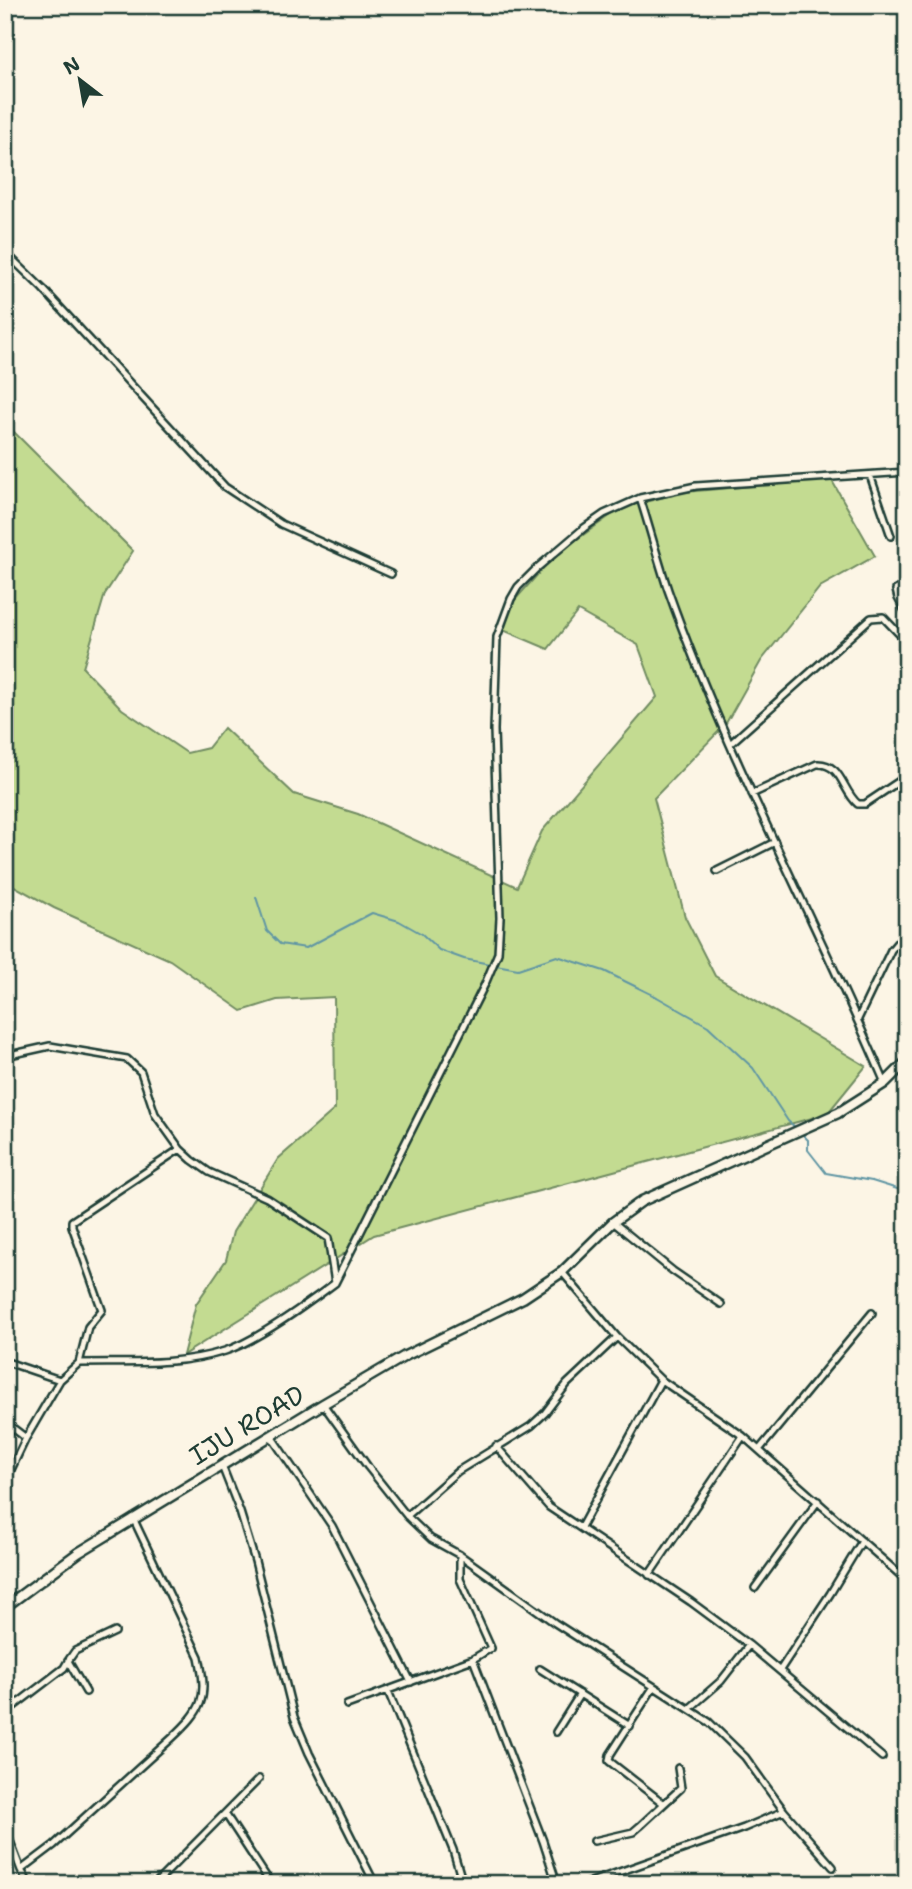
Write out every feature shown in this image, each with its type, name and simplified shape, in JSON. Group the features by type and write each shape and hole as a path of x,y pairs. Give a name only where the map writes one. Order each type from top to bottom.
{"main road":[{"name":"IJU ROAD","path":"5,1607 78,1553 323,1404 405,1356 523,1298 562,1272 613,1222 642,1201 814,1125 885,1083 907,1061"}],"street":[{"path":"5,252 43,289 225,487 281,524 391,575"},
{"path":"79,1363 156,1362 226,1351 304,1306 335,1283 498,953 500,918 494,730 497,637 511,598 537,568 594,521 640,498 696,486 907,472"},
{"path":"870,475 891,536"},
{"path":"640,498 668,590 730,744 885,1083"},
{"path":"907,584 896,590 907,615"},
{"path":"730,744 871,618 883,617 907,642"},
{"path":"752,794 817,764 831,766 858,804 865,803 907,776"},
{"path":"717,871 775,842"},
{"path":"858,1019 891,950 907,931"},
{"path":"5,1056 50,1046 127,1059 141,1072 155,1114 180,1149 209,1172 267,1198 328,1238 335,1283"},
{"path":"5,1482 26,1438 60,1380 79,1363 88,1327 102,1310 72,1221 180,1149"},
{"path":"613,1222 673,1271 721,1304"},
{"path":"562,1272 617,1337 661,1380 743,1436 907,1581"},
{"path":"759,1450 872,1313"},
{"path":"407,1516 458,1471 538,1419 567,1384 617,1337"},
{"path":"5,1363 60,1380"},
{"path":"582,1527 661,1380"},
{"path":"323,1404 407,1516 431,1539 460,1555 555,1623 709,1722 745,1757 784,1811 833,1867"},
{"path":"5,1422 26,1438"},
{"path":"271,1436 332,1526 411,1682"},
{"path":"649,1575 743,1436"},
{"path":"496,1446 549,1507 691,1602 749,1645 882,1757"},
{"path":"222,1466 255,1561 294,1717 309,1753 375,1884"},
{"path":"755,1588 818,1502"},
{"path":"21,1870 54,1845 173,1738 201,1705 203,1678 198,1657 133,1518"},
{"path":"780,1670 862,1541"},
{"path":"347,1705 473,1659 491,1648 460,1579 460,1555"},
{"path":"5,1713 64,1668 75,1651 115,1632"},
{"path":"689,1709 721,1681 749,1645"},
{"path":"473,1659 544,1841 557,1884"},
{"path":"68,1661 86,1692"},
{"path":"540,1669 630,1726"},
{"path":"653,1688 610,1755 610,1761 663,1803"},
{"path":"388,1691 453,1850 463,1884"},
{"path":"556,1732 580,1694"},
{"path":"594,1841 634,1832 681,1788 677,1768"},
{"path":"155,1884 259,1779"},
{"path":"585,1884 744,1828 784,1811"},
{"path":"226,1815 271,1884"},
{"path":"5,1828 29,1884"}],"green space":[{"path":"5,423 133,551 105,594 83,668 122,709 187,753 208,748 224,728 294,794 358,814 517,887 542,831 657,697 638,645 578,611 548,649 503,630 514,601 555,555 621,508 684,492 831,479 875,556 820,587 761,661 725,725 654,798 685,917 715,976 866,1066 827,1114 374,1235 183,1355 196,1304 226,1260 233,1232 278,1159 335,1109 334,997 277,1000 242,1011 170,960 54,908 5,881"}],"waterway":[{"path":"256,897 267,931 280,944 306,948 372,913 399,921 422,934 439,950 490,964"},
{"path":"496,965 518,969 557,956 604,971 657,997 708,1026 753,1068 788,1121 795,1127"},
{"path":"801,1133 808,1140 808,1150 826,1173 872,1181 907,1192"}]}
